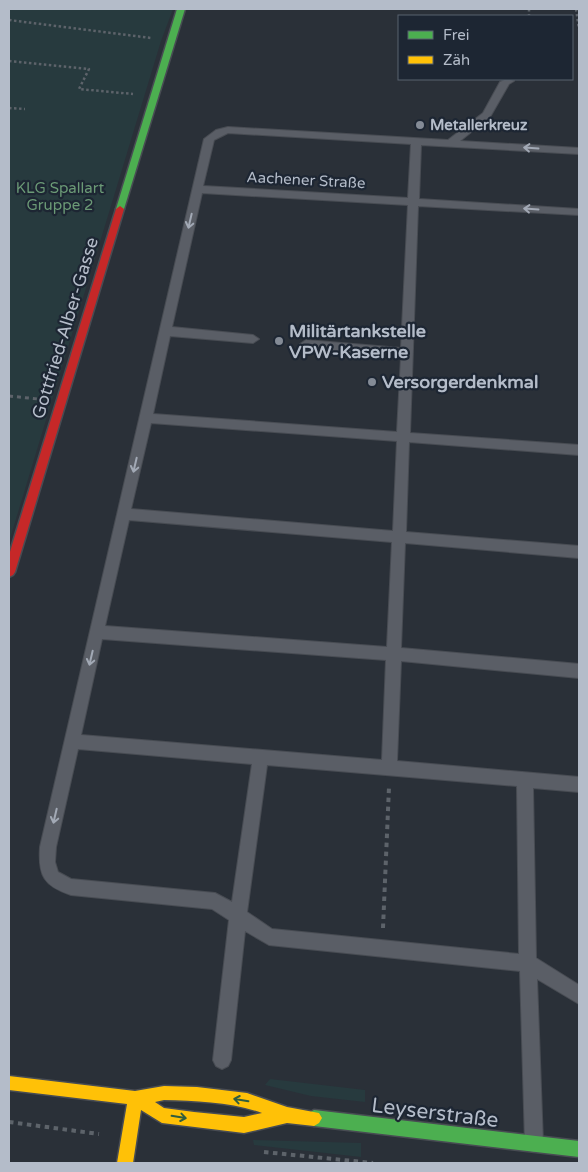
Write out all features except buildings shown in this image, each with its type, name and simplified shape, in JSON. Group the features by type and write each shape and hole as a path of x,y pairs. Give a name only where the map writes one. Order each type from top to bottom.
{"street":[{"name":"Gottfried-Alber-Gasse","path":"9,572 181,9"},
{"name":"Leyserstraße","path":"9,1083 135,1098 164,1092 197,1094 247,1100 287,1115 579,1149"},
{"name":"Leyserstraße","path":"135,1098 162,1115 194,1120 244,1125 287,1115"},
{"path":"125,1163 135,1098"}],"lane":[{"path":"452,143 487,115 505,82 509,81"},
{"path":"579,151 228,130 219,132 208,140 48,847 47,861 50,876 60,884 71,887 215,901 269,937 528,963 579,995"},
{"path":"389,766 416,141"},
{"name":"Aachener Straße","path":"197,189 414,201"},
{"path":"414,201 579,212"},
{"path":"165,331 252,339"},
{"path":"306,344 407,352"},
{"path":"146,418 579,450"},
{"path":"124,514 579,552"},
{"path":"97,632 394,654 579,671"},
{"path":"72,740 389,766 579,784"},
{"path":"222,1060 238,916 260,756"},
{"path":"525,779 528,963 534,1143"}],"path":[{"path":"576,9 579,29"},
{"path":"9,20 172,40"},
{"path":"9,61 89,69 79,89 154,96"},
{"path":"9,108 24,109"},
{"path":"382,948 389,766"},
{"path":"9,1122 129,1138"},
{"path":"256,1151 372,1163"}],"green space":[{"name":"KLG Spallart Gruppe 2","path":"9,9 173,9 161,41 9,542"},
{"path":"270,1079 365,1090 365,1102 311,1096 265,1085"},
{"path":"253,1140 361,1143 361,1157 254,1145"}],"traffic: fast":[{"path":"120,209 181,9"},
{"path":"314,1118 579,1149"}],"traffic: slow":[{"path":"9,1083 135,1098 164,1093 197,1094 247,1100 287,1115 314,1118"},
{"path":"135,1098 162,1115 194,1120 244,1125 287,1115"},
{"path":"125,1163 135,1098"}],"traffic: jam":[{"path":"9,572 120,209"}],"place":[{"name":"Metallerkreuz","path":"420,125"},
{"name":"Militärtankstelle VPW-Kaserne","path":"279,341"},
{"name":"Versorgerdenkmal","path":"372,382"}]}
